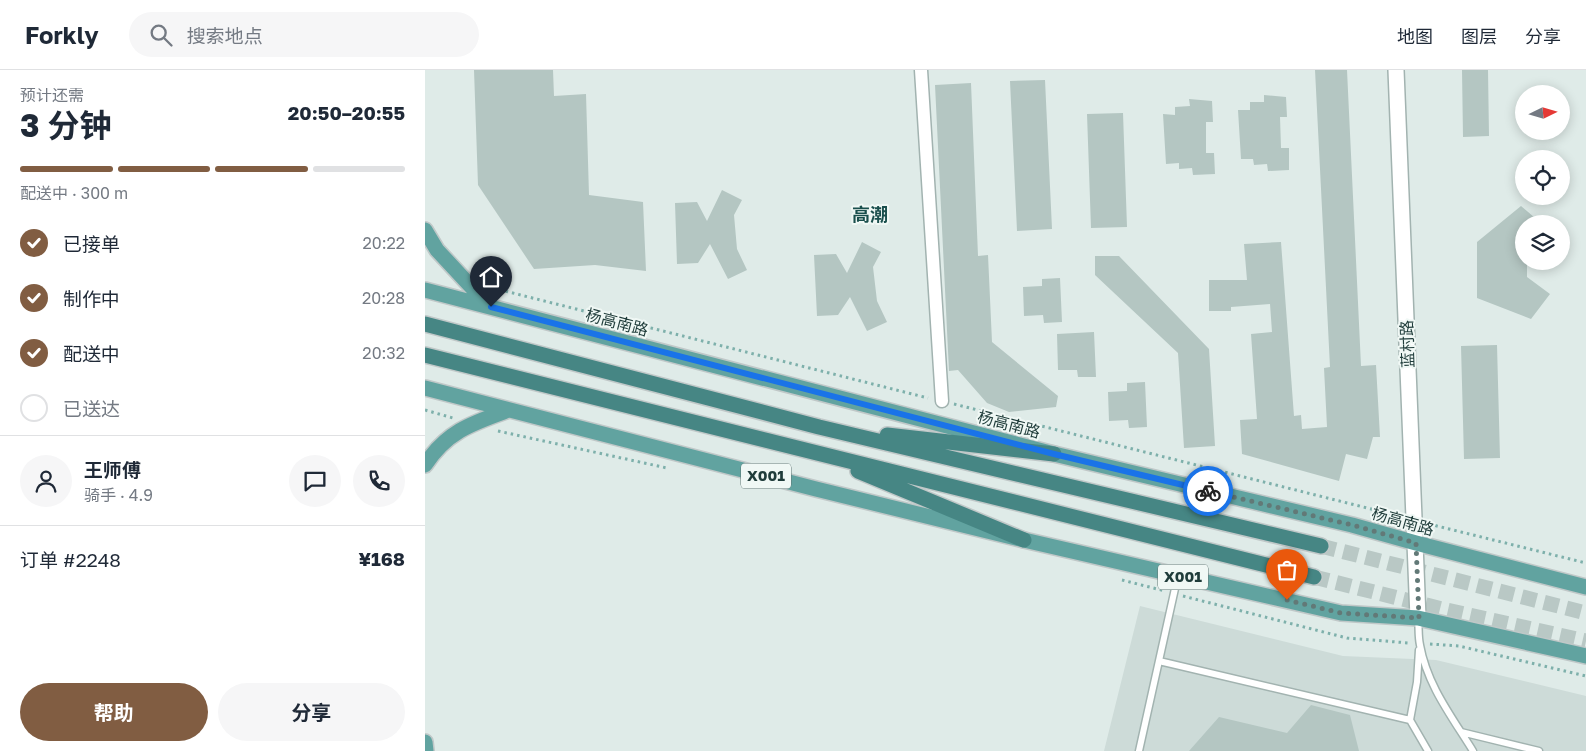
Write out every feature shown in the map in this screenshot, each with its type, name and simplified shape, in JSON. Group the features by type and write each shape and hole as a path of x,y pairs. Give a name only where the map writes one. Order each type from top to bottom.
{"highway":[{"path":"425,324 819,427 1321,546"},
{"name":"X001","path":"425,355 1314,576"},
{"path":"819,427 1054,454"},
{"path":"813,452 1024,540"}],"main road":[{"path":"425,230 437,250 491,307"},
{"name":"杨高南路","path":"425,290 1054,454 1352,525 1586,587"},
{"name":"X001","path":"425,388 815,489 1178,576 1341,613 1419,618 1586,656"},
{"path":"425,465 445,442 459,430 509,410"},
{"path":"425,742 426,751"}],"street":[{"path":"921,70 942,401"},
{"name":"蓝村路","path":"1396,70 1419,618"}],"lane":[{"path":"1139,751 1178,576"},
{"path":"1419,618 1417,682 1410,720 1428,751"},
{"path":"1419,643 1426,670 1438,695 1473,751"},
{"path":"1159,661 1410,720"},
{"path":"1461,732 1539,751"}],"path":[{"path":"490,287 1586,563"}],"shaded area":[{"path":"1140,606 1343,656 1436,660 1586,696 1586,751 1104,751"}],"building":[{"path":"474,70 553,70 554,96 586,94 589,195 643,202 646,271 595,265 534,269 478,185"},
{"path":"1315,70 1347,70 1361,366 1376,365 1380,437 1373,437 1367,459 1346,454 1339,481 1242,454 1240,420 1257,419 1251,334 1272,332 1270,304 1231,307 1231,311 1209,311 1209,280 1247,280 1244,244 1281,242 1294,416 1301,415 1302,429 1327,427 1324,368 1330,367"},
{"path":"1462,70 1488,70 1489,136 1463,137"},
{"path":"1045,80 1052,229 1017,231 1010,81"},
{"path":"971,83 978,256 988,255 992,342 1058,396 1056,407 1009,412 987,403 958,370 949,371 935,85"},
{"path":"1264,95 1286,97 1287,117 1280,117 1281,148 1289,148 1289,170 1268,171 1267,164 1254,165 1253,159 1241,159 1238,110 1250,110 1250,102 1264,102"},
{"path":"1189,99 1212,101 1213,122 1206,122 1206,153 1214,153 1215,174 1193,175 1192,168 1179,169 1179,163 1166,164 1163,114 1175,115 1175,107 1190,106"},
{"path":"1123,113 1127,227 1091,228 1087,114"},
{"path":"722,190 742,200 734,215 737,249 747,270 728,279 710,244 698,263 677,264 675,203 697,202 707,221"},
{"path":"1521,206 1532,215 1515,215 1515,270 1527,270 1527,277 1550,294 1531,319 1477,298 1477,242"},
{"path":"862,242 881,252 873,267 877,301 887,322 867,331 850,297 838,315 817,316 814,255 836,254 847,273"},
{"path":"1095,256 1119,256 1209,349 1215,446 1184,448 1178,353 1095,275"},
{"path":"1060,278 1062,322 1044,323 1043,315 1024,316 1023,287 1042,286 1042,279"},
{"path":"1094,332 1096,377 1078,377 1077,370 1058,370 1057,334"},
{"path":"1497,345 1500,458 1464,459 1461,346"},
{"path":"1145,382 1147,427 1129,428 1128,420 1109,421 1108,392 1127,391 1127,383"},
{"path":"1311,705 1350,715 1359,751 1189,751 1219,717 1287,733"}],"tunnel":[{"path":"1321,546 1586,613"},
{"path":"1314,577 1442,609 1586,641"}],"way so far":[{"path":"1208,491 1352,525 1416,543 1419,618 1341,613 1287,600"}],"district":[{"name":"高潮","path":"870,215"}],"route":[{"path":"491,307 1054,454 1208,491"}]}
